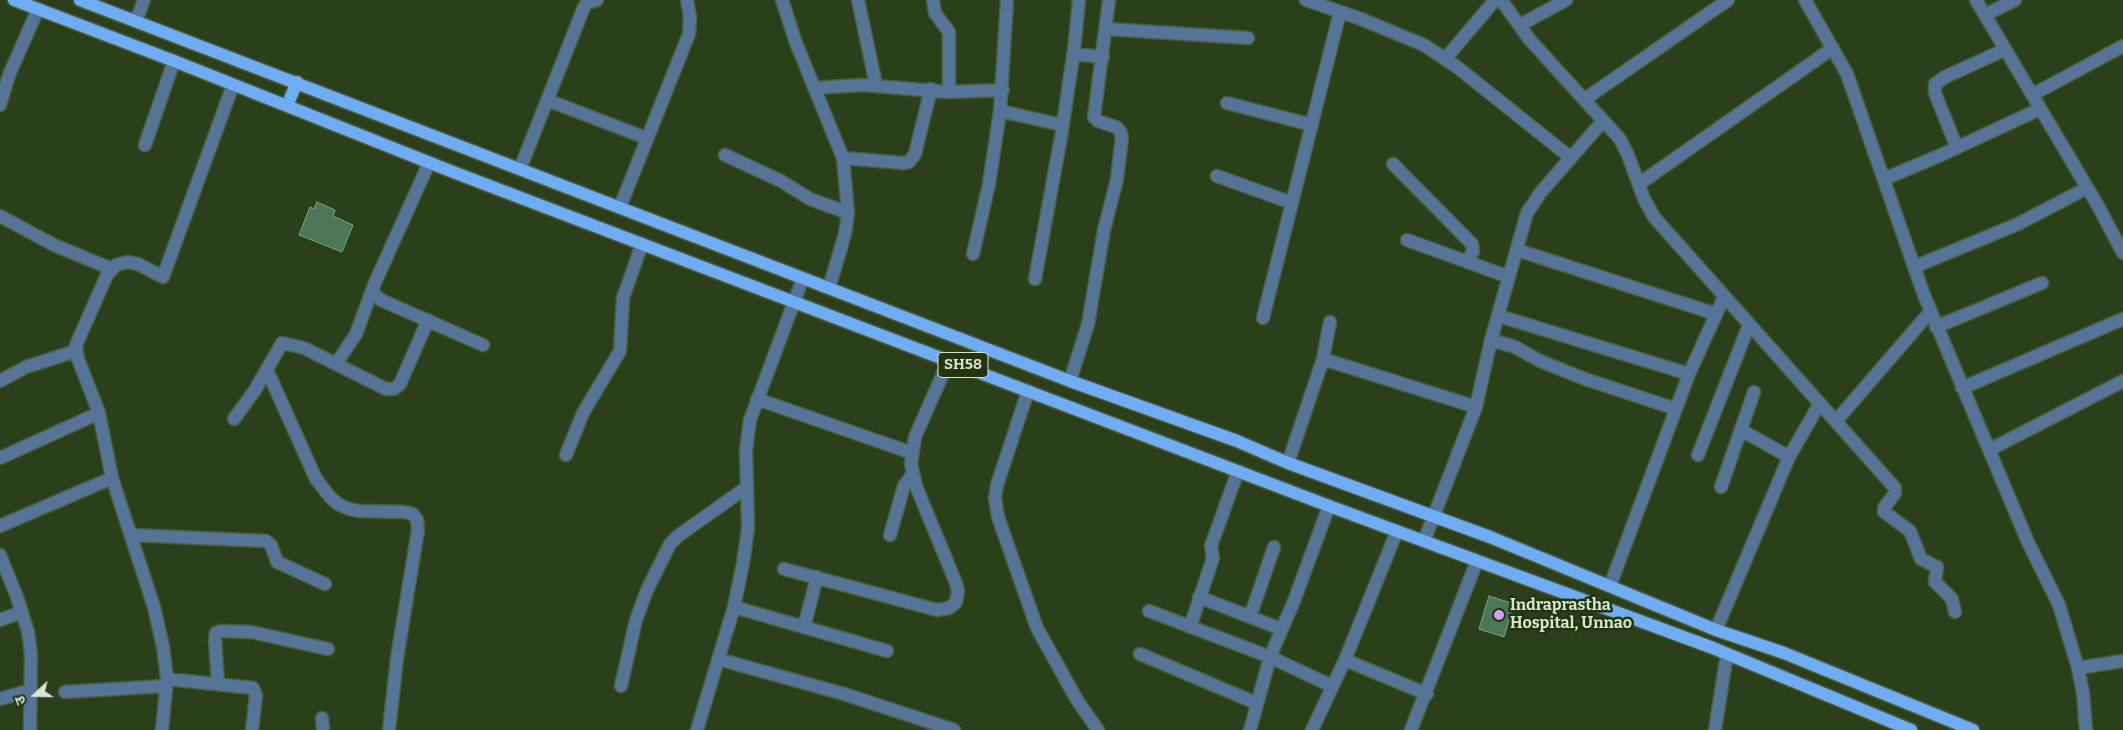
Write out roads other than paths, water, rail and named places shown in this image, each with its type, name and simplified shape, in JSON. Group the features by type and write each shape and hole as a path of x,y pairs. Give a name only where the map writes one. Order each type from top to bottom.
{"main road":[{"name":"SH58","path":"14,0 174,61 429,163 1329,506 1727,654 1906,729"},
{"name":"SH58","path":"80,0 1070,381 1237,441 1288,462 1490,537 1716,630 1784,654 1973,730"},
{"path":"287,106 297,82"},
{"path":"1854,706 1862,685"}],"street":[{"path":"136,21 144,0"},
{"path":"520,169 584,7 589,2 597,0"},
{"path":"620,207 689,34 690,17 687,0"},
{"path":"782,0 796,43 843,158 848,213 845,234 829,288"},
{"path":"858,0 876,85"},
{"path":"933,0 935,12 949,32 949,92"},
{"path":"973,254 989,184 1003,90 1007,0"},
{"path":"1034,279 1062,125 1079,0"},
{"path":"1070,381 1088,324 1104,230 1117,179 1122,137 1116,127 1098,121 1094,117 1107,28 1109,0"},
{"path":"1306,0 1424,45 1445,59 1570,158"},
{"path":"1445,59 1495,0"},
{"path":"1500,0 1620,139 1654,217 1895,488 1895,493 1884,508 1884,512 1910,531 1921,559 1937,567 1935,582 1952,599 1955,612"},
{"path":"1520,25 1566,0"},
{"path":"1585,100 1728,0"},
{"path":"1805,0 1847,74 1930,312 2027,540 2059,605 2078,668 2083,693 2086,730"},
{"path":"1976,0 2087,188 2123,253"},
{"path":"1985,15 2015,0"},
{"path":"0,105 9,75 38,9"},
{"path":"1263,318 1340,12"},
{"path":"1107,28 1248,38"},
{"path":"2032,95 2123,46"},
{"path":"1639,184 1833,48"},
{"path":"1957,148 1935,93 1935,84 1945,77 2004,50"},
{"path":"1073,54 1103,56"},
{"path":"145,145 174,61"},
{"path":"162,730 166,682 163,647 154,607 112,478 99,413 76,351 78,338 112,269 120,262 138,264 162,277 233,85"},
{"path":"814,88 876,85 949,92 1003,90"},
{"path":"843,158 909,162 915,154 931,89"},
{"path":"547,100 646,138"},
{"path":"1228,103 1312,125"},
{"path":"1884,179 2040,110"},
{"path":"1000,111 1062,125"},
{"path":"1424,540 1476,408 1491,340 1525,220 1533,202 1603,121"},
{"path":"725,155 781,182 810,199 848,213"},
{"path":"336,364 356,334 373,288 429,163"},
{"path":"1393,164 1472,244 1473,249 1467,262"},
{"path":"1216,176 1292,203"},
{"path":"1914,267 2018,224 2087,188"},
{"path":"0,216 54,245 112,269"},
{"path":"1408,240 1510,277"},
{"path":"566,455 583,413 620,351 624,298 642,244"},
{"path":"1517,250 1716,314"},
{"path":"697,730 734,607 748,529 746,450 756,399 804,278"},
{"path":"1936,327 2042,283"},
{"path":"373,288 374,295 381,300 483,345"},
{"path":"1610,586 1689,374 1724,297"},
{"path":"1836,421 1930,312"},
{"path":"1498,316 1689,374"},
{"path":"1962,388 2123,319"},
{"path":"234,419 255,390 282,343 304,348 386,389 394,389 400,384 428,320"},
{"path":"1288,462 1323,359 1330,322"},
{"path":"1698,455 1749,325"},
{"path":"1491,340 1515,347 1540,361 1585,379 1676,409"},
{"path":"0,381 26,367 76,351"},
{"path":"1323,359 1476,408"},
{"path":"784,569 936,610 953,606 957,597 956,583 912,475 912,454 915,437 949,360"},
{"path":"266,370 316,480 330,498 338,504 359,511 405,512 413,514 417,520 418,530 397,658 389,730"},
{"path":"1989,450 2123,381"},
{"path":"1028,391 997,485 995,498 998,517 1037,628 1077,700 1098,730"},
{"path":"1721,487 1754,392"},
{"path":"756,399 912,454"},
{"path":"1716,630 1789,457 1820,403"},
{"path":"0,458 99,413"},
{"path":"1741,430 1789,457"},
{"path":"1190,627 1213,558 1210,546 1238,471"},
{"path":"890,535 904,486 912,475"},
{"path":"0,526 112,478"},
{"path":"621,686 636,620 647,590 670,544 678,536 747,487"},
{"path":"1250,730 1270,657 1294,602 1329,506"},
{"path":"1312,730 1345,660 1397,530"},
{"path":"131,534 266,541 271,545 277,562 325,584"},
{"path":"1250,617 1274,547"},
{"path":"0,555 22,612 32,654 30,730"},
{"path":"1412,730 1477,561"},
{"path":"804,627 817,577"},
{"path":"1199,597 1282,629"},
{"path":"734,607 887,651"},
{"path":"1149,611 1270,657 1332,686"},
{"path":"0,620 22,612"},
{"path":"218,684 215,639 216,633 221,631 250,632 328,649"},
{"path":"1140,654 1256,703"},
{"path":"1715,730 1727,654"},
{"path":"718,659 844,694 913,724 954,730"},
{"path":"1345,660 1426,694"},
{"path":"2078,668 2123,662"},
{"path":"65,692 166,682 218,684 253,688 256,695 252,730"},
{"path":"0,699 32,690"}],"place":[{"name":"Indraprastha Hospital, Unnao","path":"1499,615"}]}
